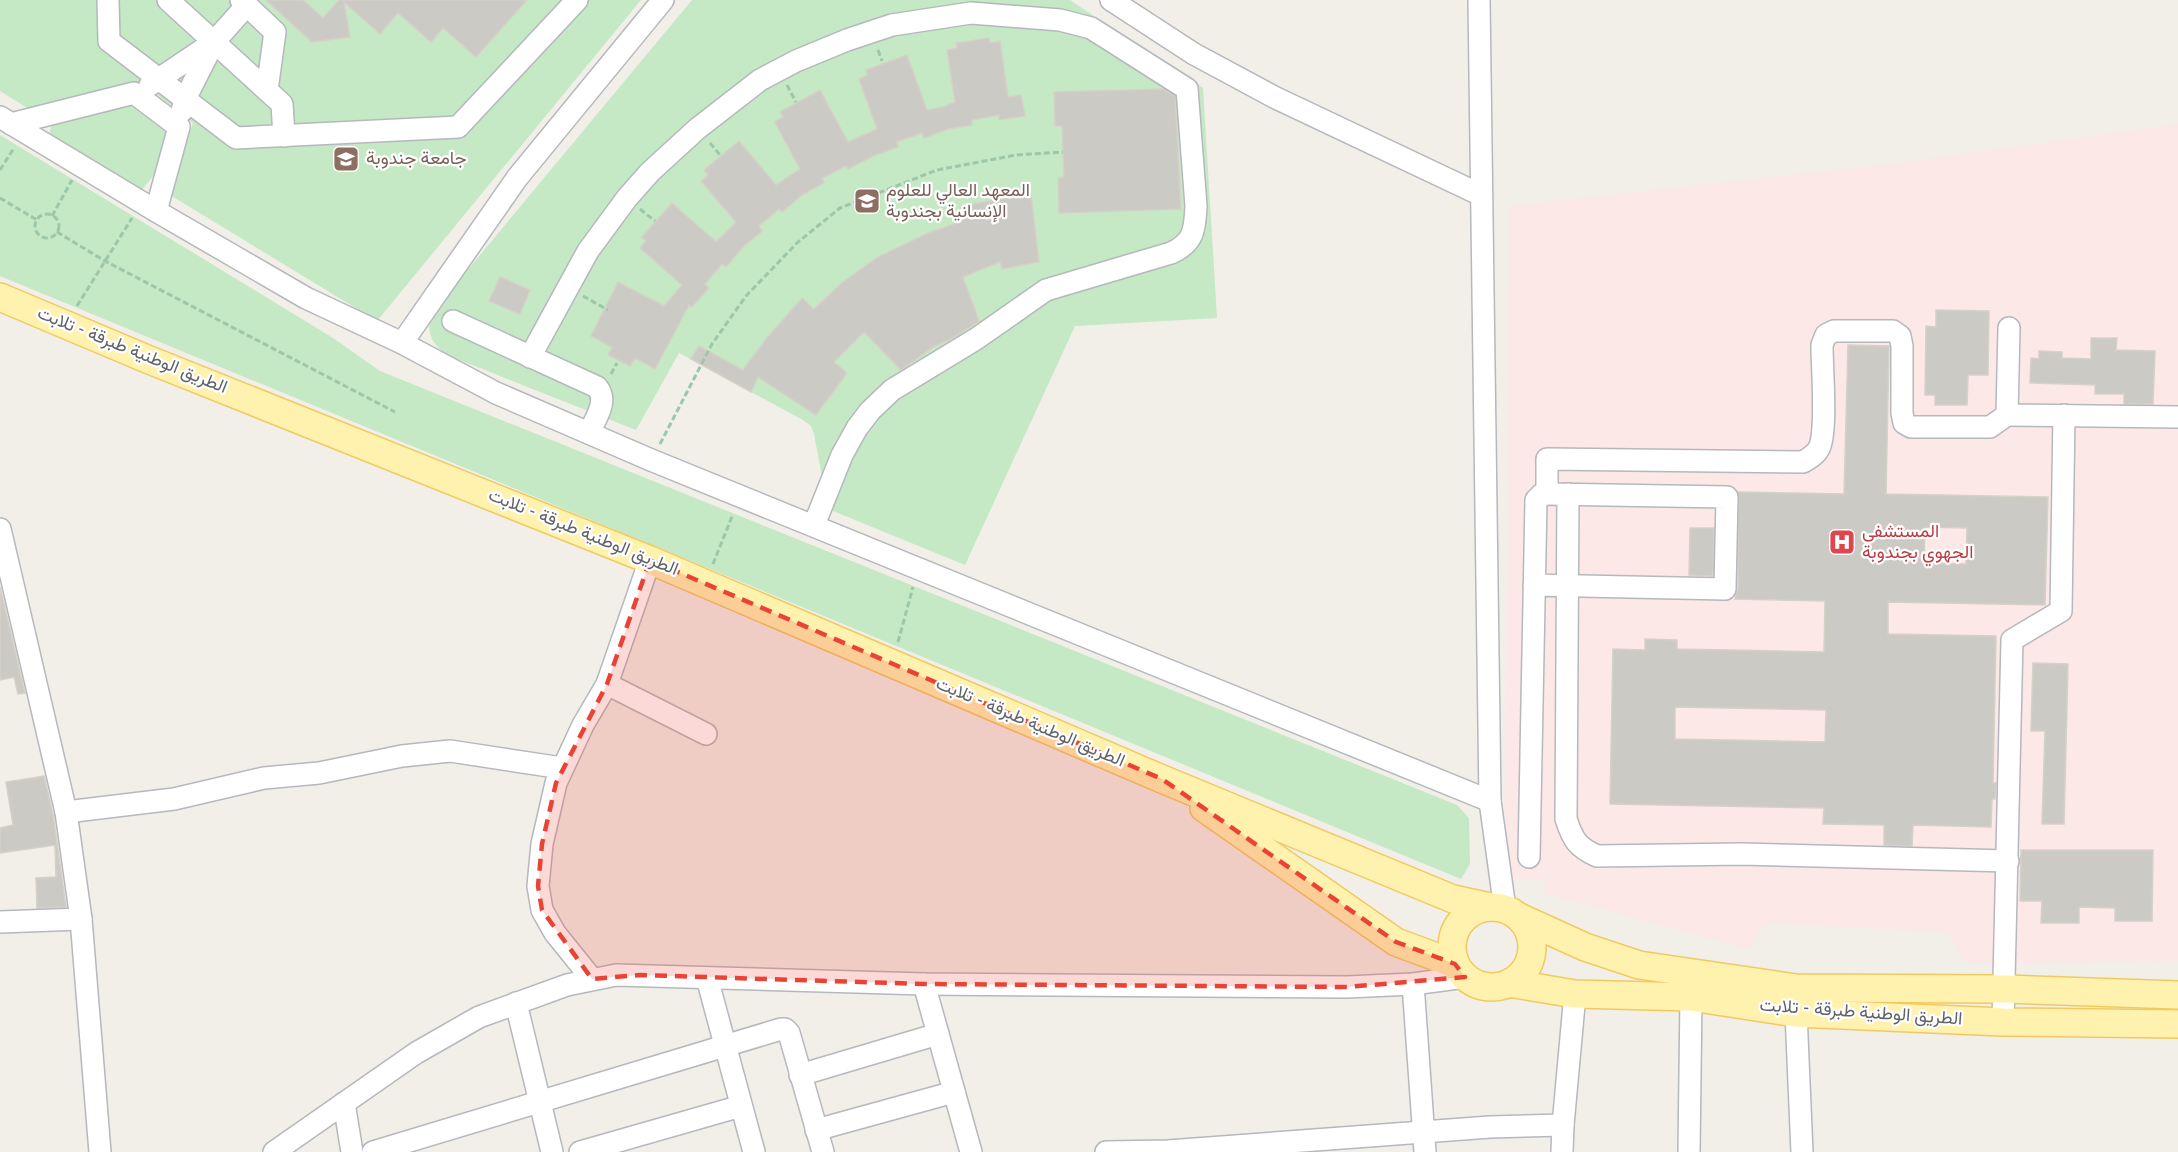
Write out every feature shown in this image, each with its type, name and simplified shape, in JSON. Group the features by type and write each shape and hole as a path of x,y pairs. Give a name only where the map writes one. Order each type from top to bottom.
{"main road":[{"name":"الطريق الوطنية طبرقة - تلابت","path":"0,297 147,359 650,560 891,664 1454,899 1505,911 1585,947 1639,965 1796,988 2006,989 2178,995"},
{"name":"الطريق الوطنية طبرقة - تلابت","path":"1162,778 1396,942 1460,971"},
{"path":"1477,909 1505,911 1527,927 1532,953 1528,965 1520,976 1497,987 1486,987 1474,983 1460,971 1451,952 1452,938 1457,926 1465,916 1477,909"},
{"name":"الطريق الوطنية طبرقة - تلابت","path":"1509,983 1575,994 1691,997 1796,1012 2003,1022 2178,1024"}],"street":[{"path":"108,0 109,41 236,138 458,127 577,0"},
{"path":"168,0 282,104 284,136"},
{"path":"402,343 517,178 663,0"},
{"path":"1112,0 1194,54 1274,97 1481,195"},
{"path":"1479,0 1490,801 1505,911"},
{"path":"149,207 179,127 185,99 214,42 244,3 275,32 267,90"},
{"path":"530,357 588,252 635,190 675,147 731,100 760,80 796,61 847,40 892,25 971,13 1060,20 1091,28 1186,89 1196,206 1195,225 1190,239 1183,248 1046,290 976,339 892,390 870,411 857,428 842,454 813,525"},
{"path":"5,121 134,93 159,80 214,42"},
{"path":"134,93 179,127"},
{"path":"5,121 306,298 402,343 496,393 651,460 1490,801"},
{"path":"453,321 597,387 602,393 601,407 589,433"},
{"path":"2007,415 2009,328"},
{"path":"2008,861 1742,854 1597,856 1582,850 1572,836 1566,819 1568,586 1558,494 1547,459 1803,462 1819,448 1822,433 1822,345 1826,335 1834,331 1893,331 1900,336 1902,413 1904,423 1911,427 1990,427 2007,415 2178,417"},
{"path":"2003,1022 2006,989 2012,640 2061,611 2064,415"},
{"path":"1529,857 1534,585 1536,500 1542,494 1727,497 1725,589 1534,585"},
{"path":"0,529 66,812 81,919 100,1152"},
{"path":"592,979 555,933 542,910 538,886 542,844 551,799 562,768 607,684 650,560"},
{"path":"607,684 706,734"},
{"path":"66,812 174,799 264,778 319,773 402,756 450,751 562,768"},
{"path":"0,922 81,919"},
{"path":"283,1149 416,1053 479,1017 592,979 616,975 924,984 1336,987 1413,984 1460,971"},
{"path":"707,978 754,1152"},
{"path":"924,984 968,1151"},
{"path":"1413,984 1424,1143"},
{"path":"1562,1152 1575,994"},
{"path":"1689,1152 1691,997"},
{"path":"516,1003 538,1102 552,1152"},
{"path":"1796,1012 1802,1152"},
{"path":"373,1152 781,1029 789,1033 823,1152"},
{"path":"800,1076 938,1034"},
{"path":"816,1130 954,1092"},
{"path":"344,1103 352,1152"},
{"path":"580,1152 741,1106"},
{"path":"1106,1152 1424,1143 1490,1127 1563,1125"}],"path":[{"path":"651,460 712,344 746,296 797,243 840,208 937,170 1016,154 1063,152"},
{"path":"52,216 80,166"},
{"path":"0,198 37,220"},
{"path":"66,324 105,261 149,207"},
{"path":"45,215 52,216 59,224 57,232 50,238 41,236 36,229 37,220 45,215"},
{"path":"57,232 105,261 395,412"},
{"path":"568,288 608,310"},
{"path":"705,583 740,496"},
{"path":"891,664 919,568"}],"highlighted area":[{"path":"650,560 1162,779 1396,942 1455,964 1465,977 1347,987 924,984 640,975 592,979 542,910 538,886 542,844 556,783 607,684"}],"shaded area":[{"name":"المستشفى الجهوي بجندوبة","path":"2178,124 2178,961 1968,964 1947,932 1766,923 1748,949 1544,893 1546,880 1505,878 1509,206 1899,163"}],"green space":[{"name":"جامعة جندوبة","path":"0,0 641,0 377,321 170,195 193,123 140,82 29,109 0,91"},
{"name":"المعهد العالي للعلوم الإنسانية بجندوبة","path":"692,0 1070,0 1203,88 1217,318 1075,326 965,565 816,504 823,482 811,426 679,353 636,430 447,355 434,342 429,327 431,314"},
{"path":"131,100 168,131 154,175 140,192 49,136 52,123"},
{"path":"0,135 333,338 380,371 1457,805 1469,818 1470,864 1461,879 0,276"}],"building":[{"path":"266,0 303,0 323,18 339,0 527,0 476,57 443,28 431,42 398,13 380,34 344,2 350,37 312,42"},
{"path":"989,38 990,43 1000,41 1008,97 1021,95 1025,116 999,120 999,115 972,120 972,125 948,129 924,138 922,133 896,142 898,147 873,156 848,169 846,166 822,178 824,183 802,195 782,212 779,209 759,226 762,231 743,247 726,267 722,264 705,284 709,288 692,307 689,305 655,369 635,358 630,366 608,355 612,347 591,336 618,282 664,306 682,285 640,248 646,241 642,237 672,203 716,242 736,222 701,181 708,175 704,170 739,141 776,185 800,169 775,122 783,117 780,112 820,90 848,142 877,129 859,79 868,75 866,70 907,55 927,110 943,107 955,102 947,50 957,48 956,43"},
{"path":"1163,89 1175,96 1181,209 1059,213 1058,178 1064,177 1062,126 1055,126 1054,92"},
{"path":"1031,194 1039,262 1002,269 1000,262 963,277 979,321 953,338 935,346 901,370 864,332 834,362 847,373 816,415 758,377 751,392 691,359 699,346 743,370 766,339 802,298 814,309 843,282 878,257 926,234 962,221 960,206"},
{"path":"500,277 530,290 520,314 489,301"},
{"path":"1936,310 1989,311 1988,375 1968,375 1967,405 1935,405 1935,395 1925,395 1926,326 1936,327"},
{"path":"2091,338 2117,338 2116,350 2155,351 2153,404 2124,404 2124,394 2095,394 2095,385 2030,383 2031,358 2039,359 2039,351 2062,352 2062,358 2091,359"},
{"path":"1848,345 1889,346 1886,494 2048,497 2045,605 1888,602 1888,634 1996,636 1993,783 1996,783 1995,799 1992,799 1991,827 1913,825 1912,846 1884,845 1884,825 1823,824 1824,808 1610,804 1613,649 1645,650 1645,639 1677,640 1677,649 1824,652 1825,601 1735,599 1738,589 1738,492 1844,494","holes":["1925,527 1967,528 1966,564 1924,563","1675,707 1826,710 1825,742 1675,739"]},
{"path":"1690,528 1714,528 1713,576 1689,575"},
{"path":"0,587 25,693 18,694 14,677 0,680"},
{"path":"2033,663 2068,664 2064,824 2042,824 2045,731 2031,731"},
{"path":"44,776 53,814 66,907 37,908 36,878 56,877 55,845 0,853 0,828 13,825 6,782"},
{"path":"2021,850 2153,850 2152,921 2115,921 2115,908 2079,907 2079,923 2041,923 2042,901 2020,901"}],"place":[{"name":"جامعة جندوبة","path":"346,159"},
{"name":"المعهد العالي للعلوم الإنسانية بجندوبة","path":"867,201"},
{"name":"المستشفى الجهوي بجندوبة","path":"1842,542"}]}
